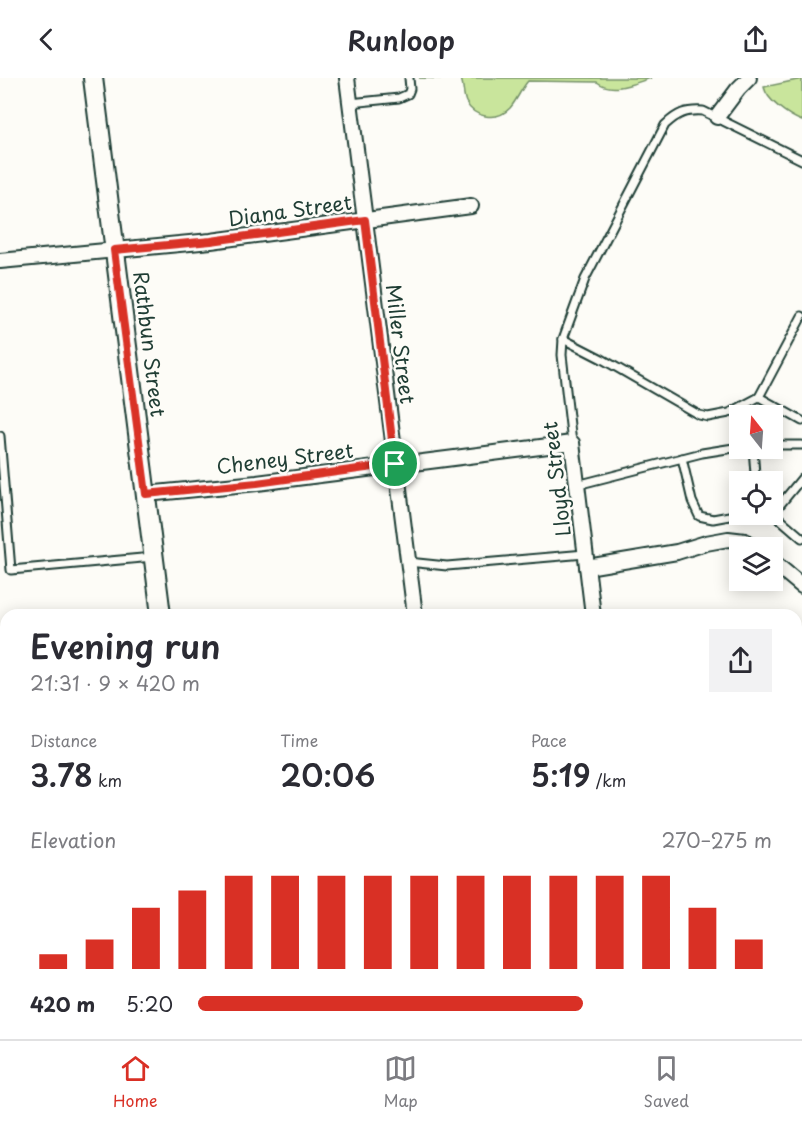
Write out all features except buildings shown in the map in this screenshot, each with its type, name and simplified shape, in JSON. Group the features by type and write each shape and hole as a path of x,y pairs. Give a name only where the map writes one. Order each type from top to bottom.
{"street":[{"name":"Rathbun Street","path":"93,78 160,609"},
{"name":"Miller Street","path":"347,78 414,609"},
{"path":"717,117 749,78"},
{"name":"Diana Street","path":"0,261 211,241 471,206"},
{"name":"Cheney Street","path":"146,494 257,483 573,443"},
{"name":"Lloyd Street","path":"573,443 592,609"},
{"path":"586,561 677,552 729,539"},
{"path":"783,570 802,585"}],"lane":[{"path":"350,103 399,98 408,94 409,78"},
{"path":"802,160 703,111 688,110 675,117 664,126 585,279 563,339 602,359 699,416 708,417 729,413 759,397 802,316"},
{"name":"Lloyd Street","path":"563,339 562,355 573,443"},
{"path":"759,397 802,421"},
{"path":"0,436 11,570 154,556"},
{"path":"783,446 802,445"},
{"path":"577,485 682,458 729,449"},
{"path":"682,458 692,501 699,516 713,519 729,516"},
{"path":"783,501 802,478"},
{"path":"783,520 802,538"},
{"path":"408,562 447,566 586,561"}],"green space":[{"path":"419,78 651,78 617,87 597,82 528,81 510,108 499,115 486,116 474,112 465,100 461,79"},
{"path":"802,79 802,121 779,107 769,98 764,87"}],"route":[{"path":"365,220 395,464 257,483 146,494 114,250 211,241 365,220"}]}
